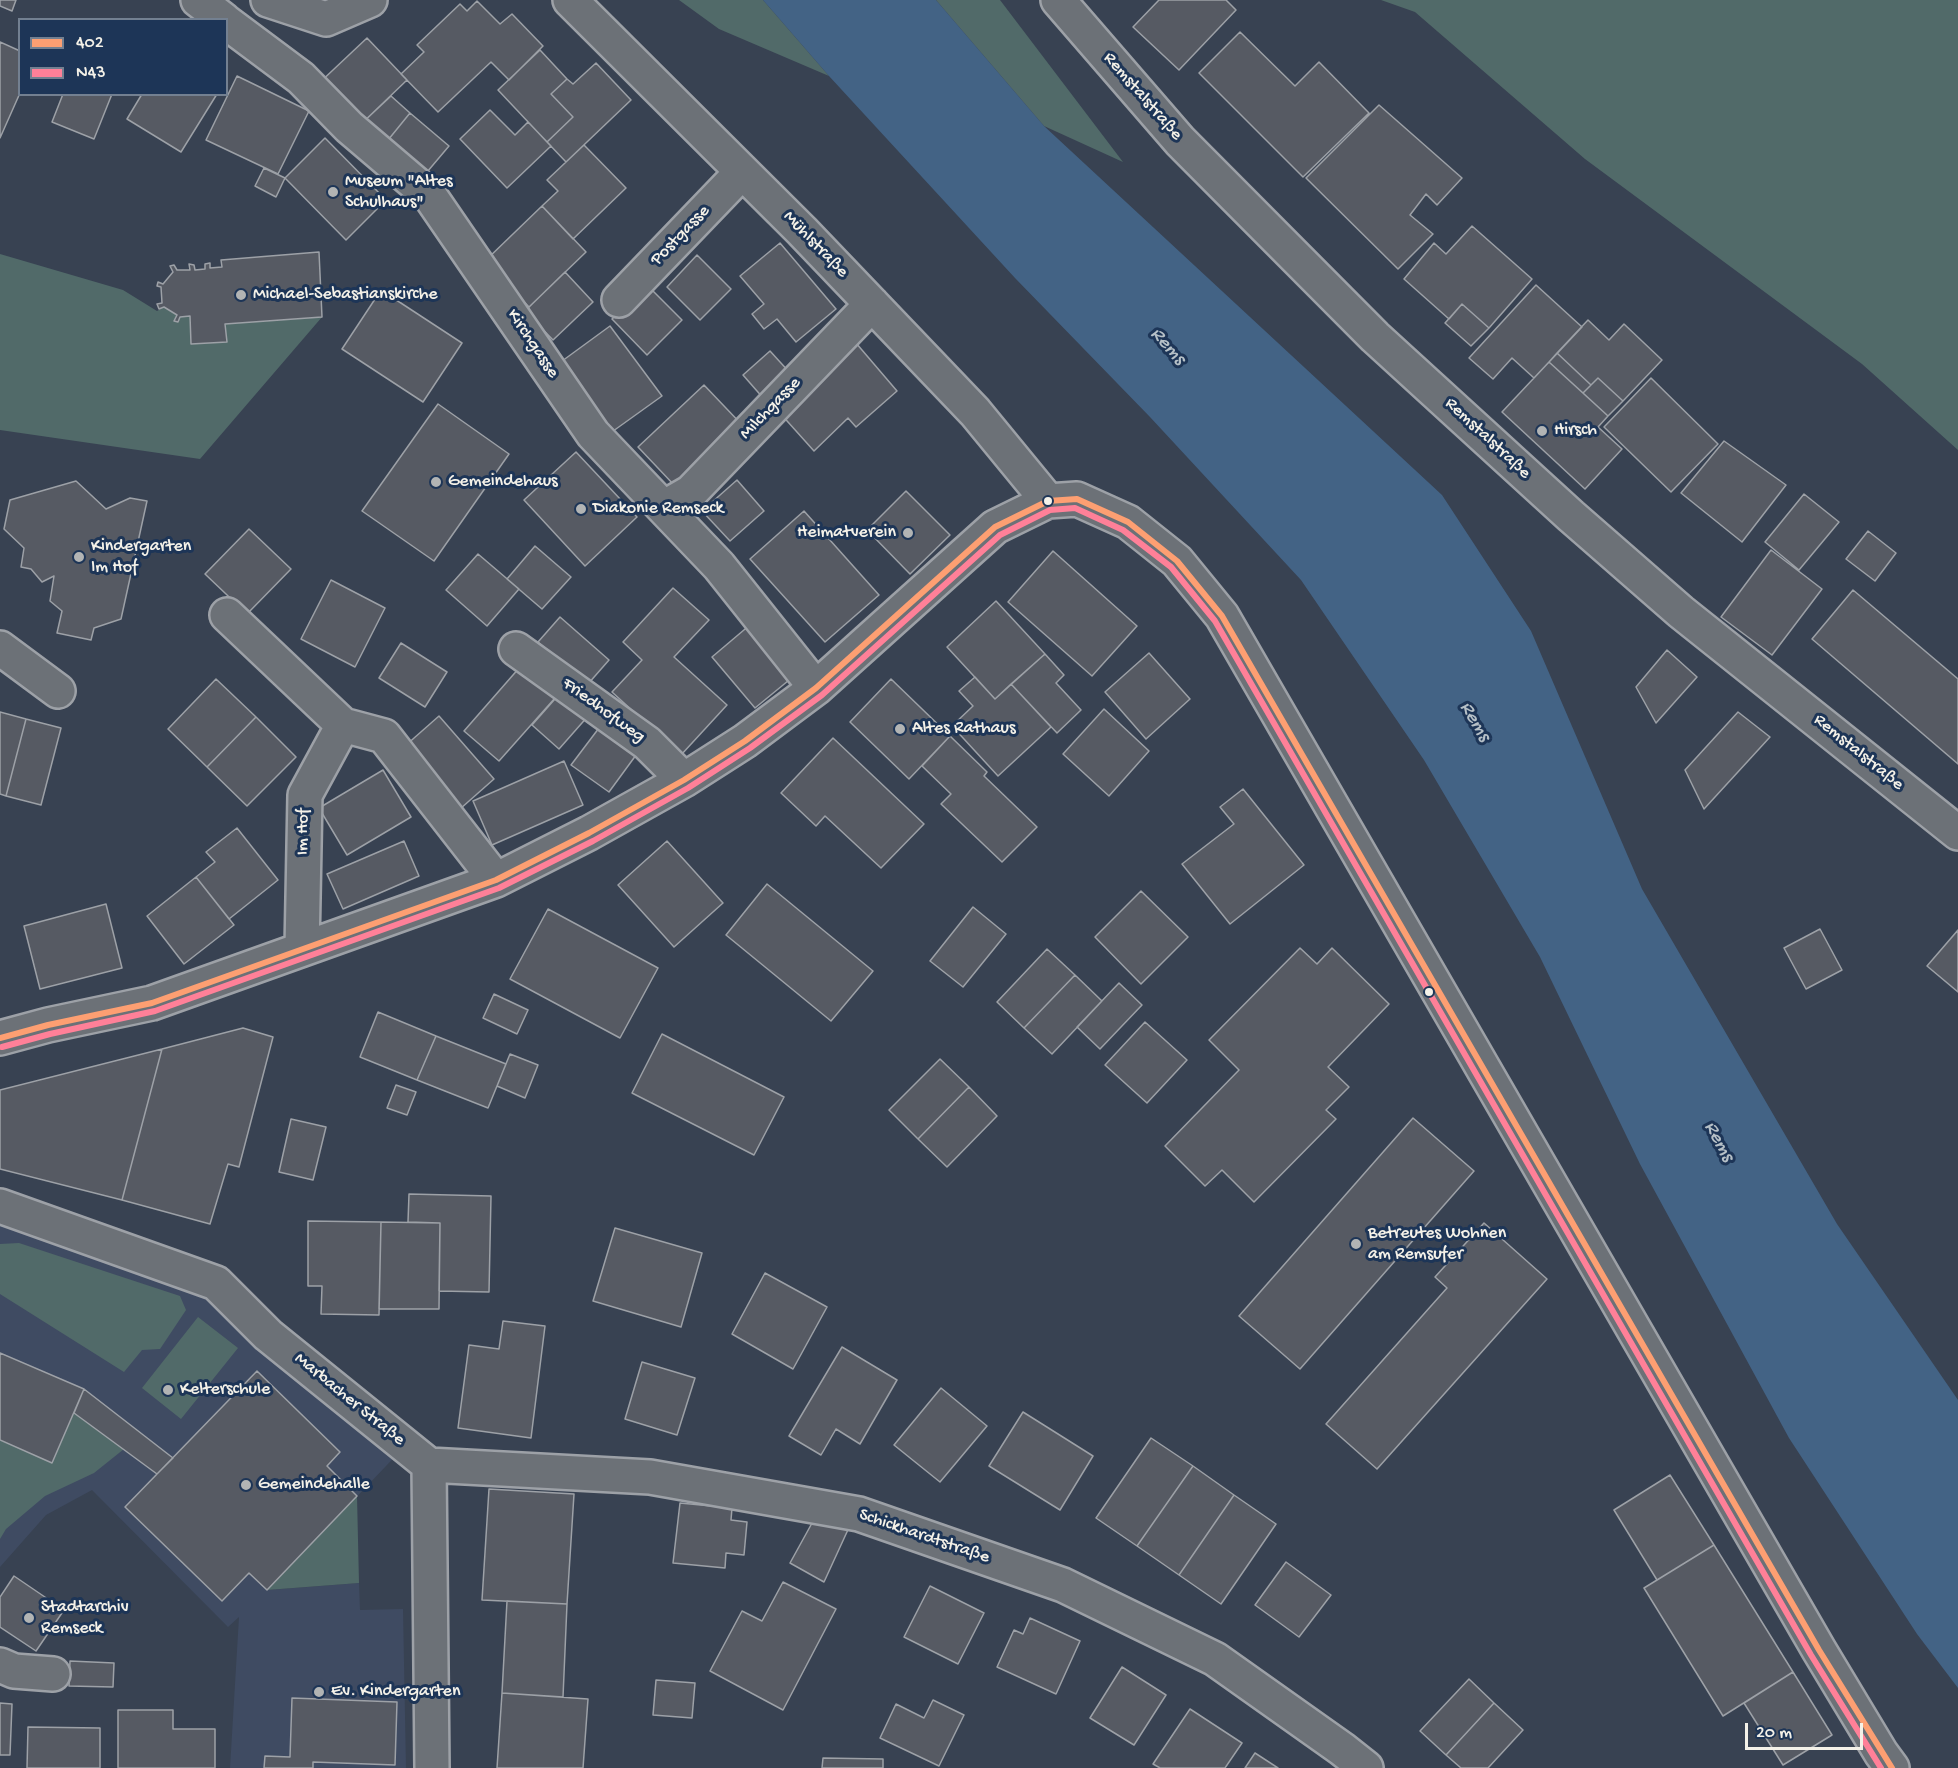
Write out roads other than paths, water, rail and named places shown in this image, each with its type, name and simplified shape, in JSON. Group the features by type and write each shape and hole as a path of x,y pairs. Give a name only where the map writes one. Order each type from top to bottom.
{"street":[{"name":"Kirchgasse","path":"198,0 221,18"},
{"path":"268,0 326,19 370,0"},
{"name":"Mühlstraße","path":"570,0 872,304 975,412 1048,501"},
{"name":"Remstalstraße","path":"1058,0 1180,141 1375,337 1571,516 1681,612 1958,833"},
{"name":"Kirchgasse","path":"228,23 301,78 349,127 430,196 593,434 719,566 816,688"},
{"name":"Postgasse","path":"619,300 742,172"},
{"name":"Milchgasse","path":"665,507 691,492 872,304"},
{"path":"0,1038 48,1025 152,1003 496,880 589,833 684,780 745,741 816,688 995,527 1048,501 1077,499 1128,522 1177,561 1222,616 1819,1650 1892,1768"},
{"path":"227,615 343,725 384,736 496,880"},
{"path":"0,648 58,691"},
{"name":"Friedhofweg","path":"516,649 647,743 684,780"},
{"name":"Im Hof","path":"302,949 305,795 343,725"},
{"name":"Marbacher Straße","path":"0,1206 216,1283 267,1335 429,1464"},
{"path":"429,1464 432,1768"},
{"name":"Schickhardtstraße","path":"429,1464 650,1477 859,1514 1063,1585 1215,1659 1366,1768"},
{"path":"0,1665 14,1671 52,1674"}],"water":[{"name":"Rems","path":"763,0 936,0 1044,126 1442,495 1531,631 1642,889 1837,1224 1958,1400 1958,1688 1917,1634 1789,1438 1640,1164 1540,957 1424,760 1301,580 1150,417 1015,278 829,76"}],"place":[{"name":"Museum \"Altes Schulhaus\"","path":"333,192"},
{"name":"Michael-Sebastianskirche","path":"241,295"},
{"name":"Hirsch","path":"1542,431"},
{"name":"Gemeindehaus","path":"436,482"},
{"name":"Diakonie Remseck","path":"581,509"},
{"name":"Heimatverein","path":"908,533"},
{"name":"Kindergarten Im Hof","path":"79,557"},
{"name":"Altes Rathaus","path":"900,729"},
{"name":"Betreutes Wohnen am Remsufer","path":"1356,1244"},
{"name":"Kelterschule","path":"168,1390"},
{"name":"Gemeindehalle","path":"246,1485"},
{"name":"Stadtarchiv Remseck","path":"29,1618"},
{"name":"Ev. Kindergarten","path":"319,1692"}]}
